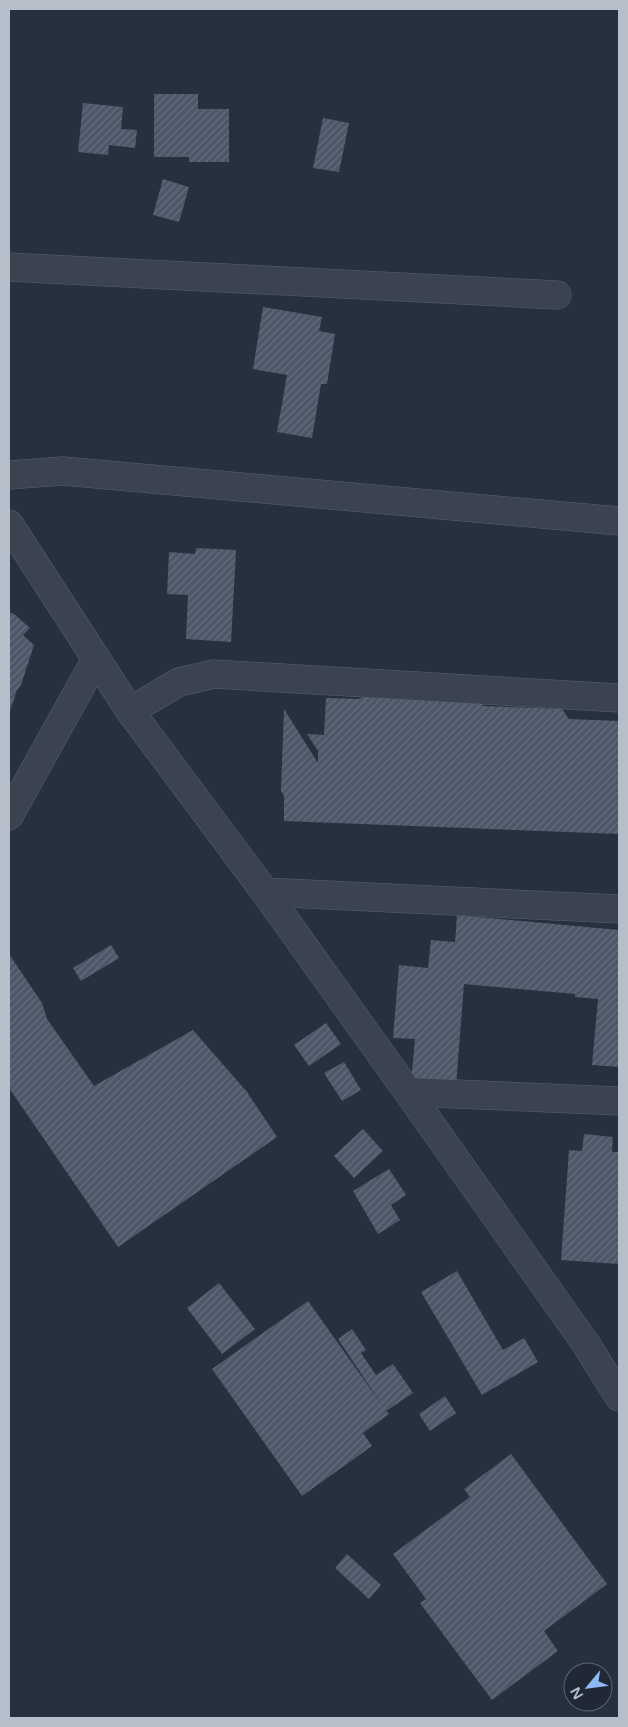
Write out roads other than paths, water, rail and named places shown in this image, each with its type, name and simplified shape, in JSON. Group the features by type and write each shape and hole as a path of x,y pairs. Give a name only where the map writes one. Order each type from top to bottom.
{"street":[{"path":"9,266 557,295"},
{"path":"9,475 63,471 619,521"},
{"path":"9,524 130,711 264,892 408,1092 586,1344 618,1394"},
{"path":"9,816 96,659"},
{"path":"130,711 179,682 214,674 619,698"},
{"path":"264,892 619,909"},
{"path":"408,1092 619,1101"}]}
